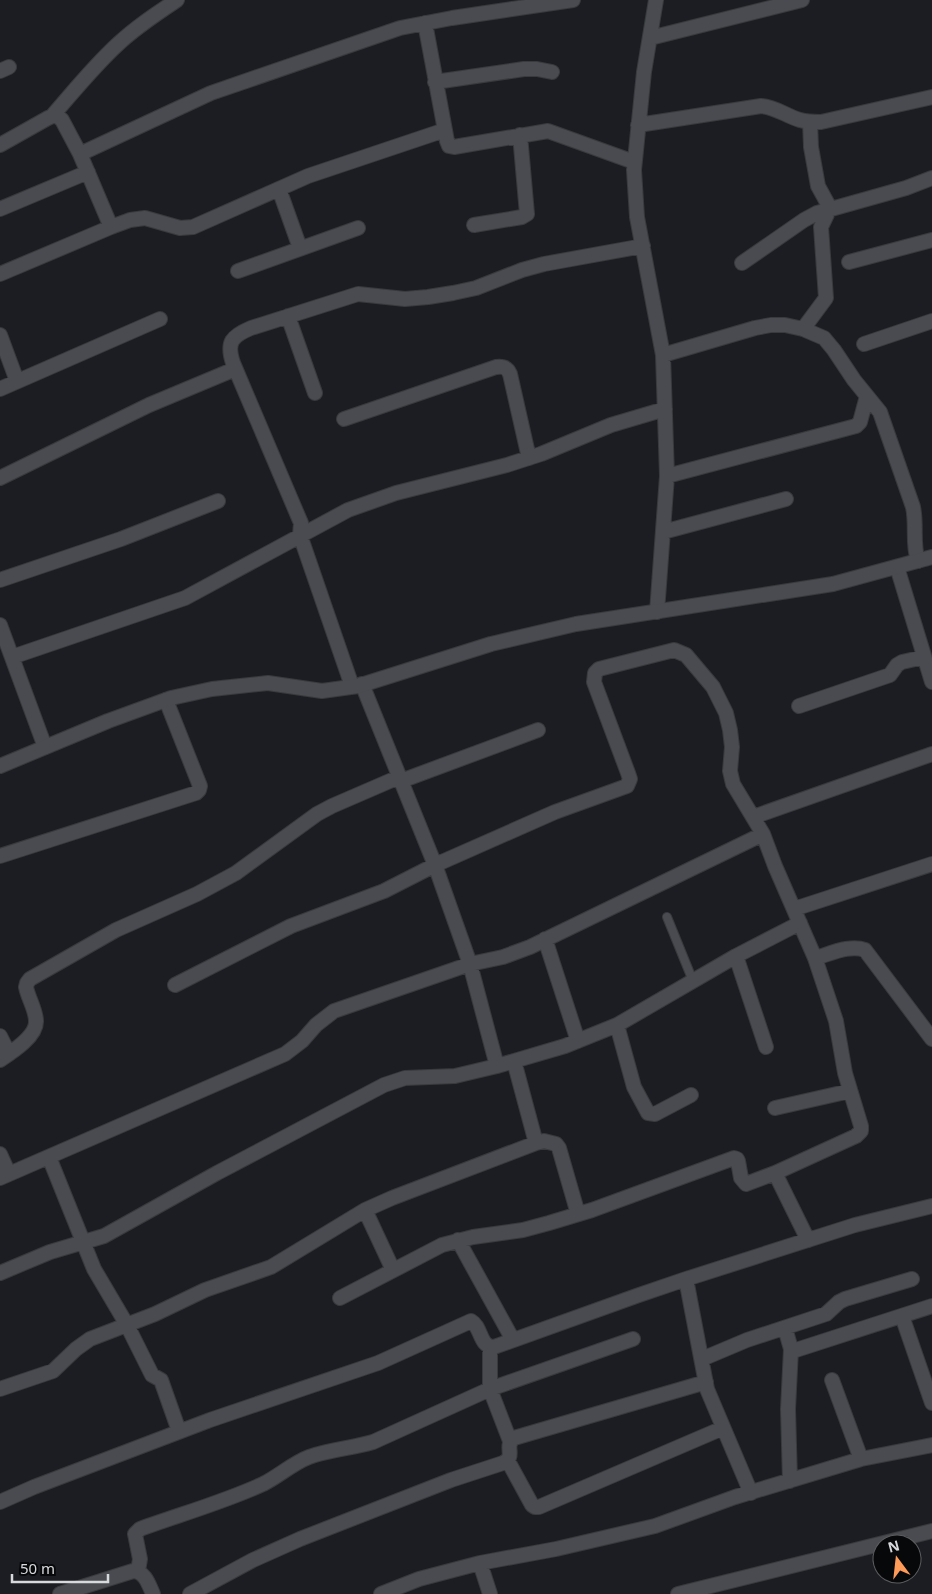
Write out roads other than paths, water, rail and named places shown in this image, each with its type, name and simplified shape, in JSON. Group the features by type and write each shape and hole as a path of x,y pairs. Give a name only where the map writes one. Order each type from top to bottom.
{"street":[{"path":"0,145 53,115 80,83 118,44 145,21 176,0"},
{"path":"80,154 211,93 400,28 573,0"},
{"path":"656,0 644,72 634,170 637,217 663,355 667,476 657,612"},
{"path":"650,38 802,0"},
{"path":"425,23 449,146 454,147 548,131 634,162"},
{"path":"435,82 524,69 552,72"},
{"path":"638,125 761,106 770,107 799,120 810,122 835,119 932,96"},
{"path":"53,115 58,116 62,120 80,154 111,227"},
{"path":"810,122 811,147 818,186 830,208"},
{"path":"0,274 130,220 145,218 180,228 193,227 308,176 445,130"},
{"path":"474,225 522,217 527,214 520,135"},
{"path":"0,208 88,172"},
{"path":"742,263 817,213 906,188 932,178"},
{"path":"278,189 300,248"},
{"path":"803,329 826,298 821,227 830,208"},
{"path":"238,271 358,228"},
{"path":"849,262 932,240"},
{"path":"497,1066 470,964 435,865 400,779 357,685 300,535 298,516 235,369 229,352 230,344 234,338 251,328 358,294 405,299 428,298 476,288 522,270 544,264 643,246"},
{"path":"288,316 315,393"},
{"path":"0,389 160,319"},
{"path":"864,344 932,321"},
{"path":"663,355 771,325 785,325 803,329 824,338 880,412 916,518 914,541 918,561"},
{"path":"0,335 17,381"},
{"path":"344,419 496,367 503,367 508,369 510,374 529,458"},
{"path":"0,478 149,405 235,369"},
{"path":"667,476 856,426 860,422 867,396"},
{"path":"12,657 185,598 348,510 396,493 529,458 611,425 665,409"},
{"path":"663,532 786,499"},
{"path":"0,580 112,542 218,501"},
{"path":"0,766 166,700 212,690 268,683 322,691 357,685 491,644 576,624 833,584 932,557"},
{"path":"897,567 932,682"},
{"path":"0,625 45,747"},
{"path":"175,985 291,926 384,891 435,865 555,812 627,786 630,779 594,682 595,673 599,670 674,650 686,655 713,686 719,697 726,713 730,730 732,747 730,771 733,784 763,834 815,958 836,1021 845,1073 860,1126 859,1134 746,1184 741,1178 738,1161 734,1158 584,1212 523,1230 458,1240 434,1248 340,1298"},
{"path":"799,706 890,675 902,662 924,657"},
{"path":"0,856 196,793 200,786 166,700"},
{"path":"0,1036 5,1057 29,1037 35,1029 36,1020 26,987 30,979 116,930 197,894 236,873 324,810 400,779 538,730"},
{"path":"753,817 932,754"},
{"path":"0,1154 5,1176 285,1054 302,1042 316,1025 334,1011 470,964 530,947 763,834"},
{"path":"794,909 932,864"},
{"path":"0,1273 50,1252 104,1236 225,1169 384,1085 405,1078 455,1076 497,1066 578,1041 617,1025 736,956 800,923"},
{"path":"545,940 578,1041"},
{"path":"815,958 850,948 865,950 932,1039"},
{"path":"736,956 766,1047"},
{"path":"617,1025 634,1086 648,1113 654,1114 691,1095"},
{"path":"514,1061 545,1143 561,1154 584,1212"},
{"path":"775,1108 850,1091"},
{"path":"0,1389 52,1371 83,1344 155,1314 224,1282 246,1277 271,1267 365,1210 392,1198 545,1143"},
{"path":"49,1157 94,1269 127,1325 152,1375 160,1380 179,1432"},
{"path":"774,1173 808,1240"},
{"path":"0,1502 34,1487 210,1420 378,1363 470,1321 476,1325 484,1343 494,1347 686,1279 855,1225 932,1206"},
{"path":"365,1210 393,1270"},
{"path":"458,1240 513,1340"},
{"path":"686,1279 707,1390 751,1493"},
{"path":"702,1359 747,1340 826,1314 845,1299 912,1279"},
{"path":"791,1349 796,1350 932,1306"},
{"path":"902,1316 932,1403"},
{"path":"785,1328 791,1349 788,1409 790,1481"},
{"path":"138,1571 140,1559 135,1534 140,1528 263,1484 311,1456 373,1442 490,1389 633,1339"},
{"path":"490,1347 490,1389 510,1441 510,1457 508,1461 532,1505 535,1507 724,1428"},
{"path":"832,1380 861,1459"},
{"path":"510,1441 514,1438 706,1382"},
{"path":"382,1594 419,1579 480,1563 556,1549 655,1526 751,1493 861,1459 932,1445"},
{"path":"196,1593 253,1560 300,1539 451,1480 508,1461"},
{"path":"678,1594 932,1531"},
{"path":"480,1563 490,1594"},
{"path":"60,1594 133,1571 142,1573 153,1594"}],"lane":[{"path":"667,917 693,981"}]}
